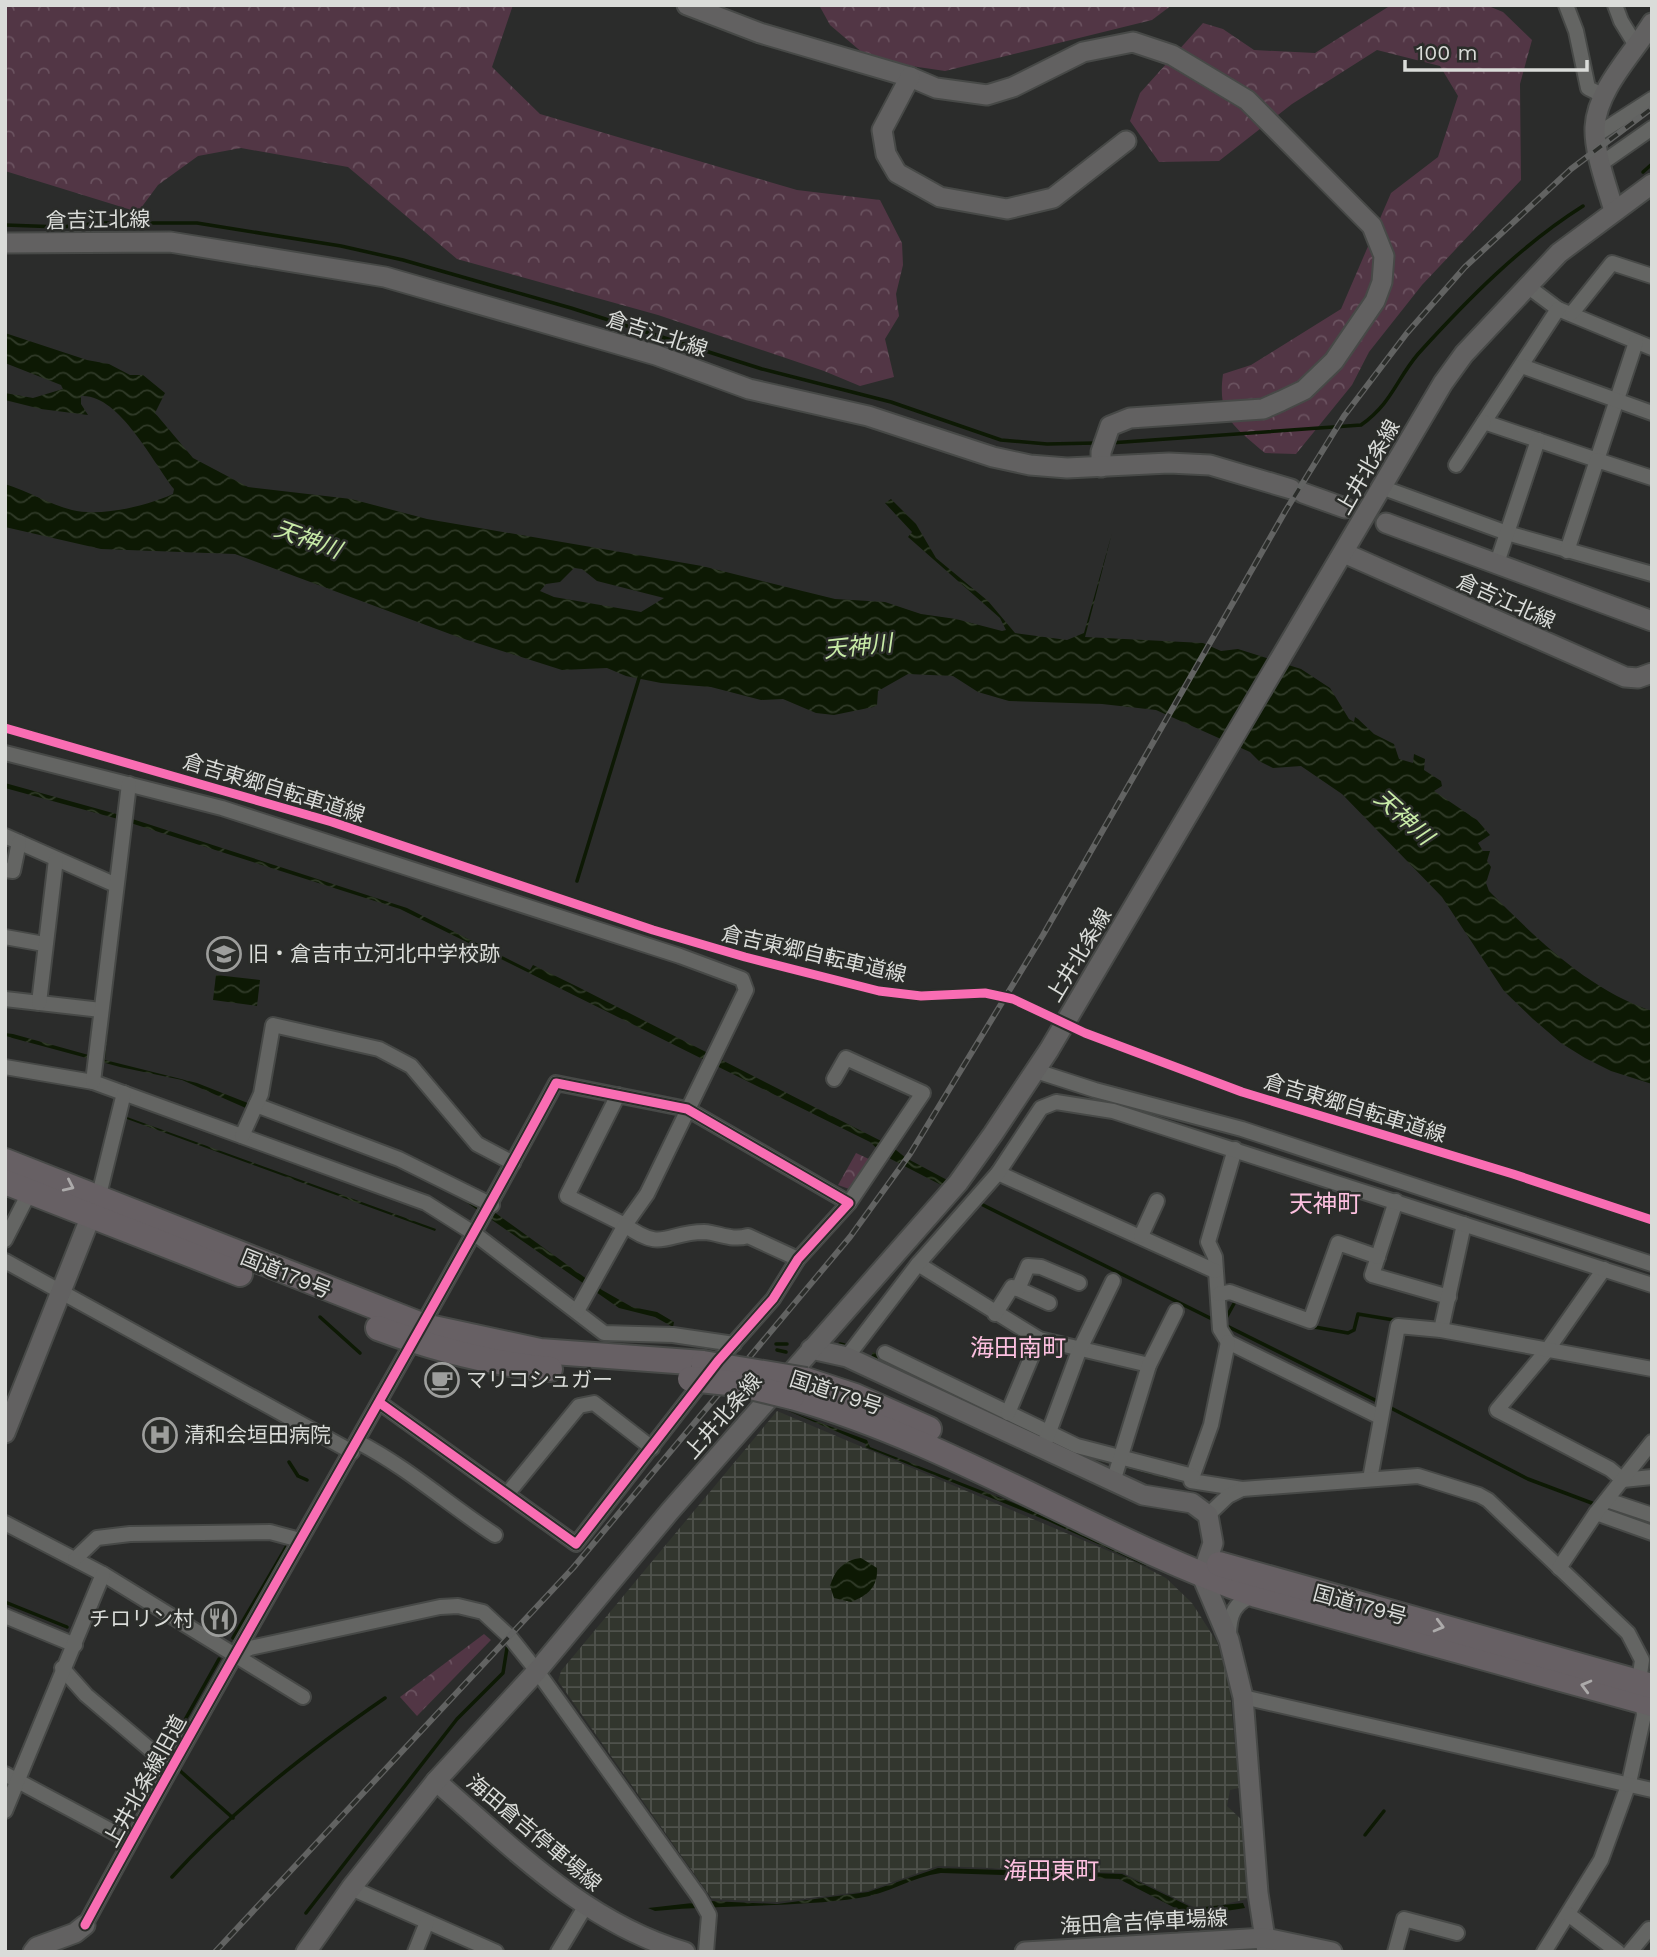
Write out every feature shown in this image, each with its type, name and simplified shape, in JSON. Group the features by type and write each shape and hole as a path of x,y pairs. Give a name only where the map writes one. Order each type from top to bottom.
{"highway":[{"name":"国道179号","path":"5,1161 94,1208"},
{"name":"国道179号","path":"5,1182 94,1208 418,1333 535,1367 696,1371 738,1384 799,1388 844,1411 1205,1568 1256,1595 1647,1693"},
{"name":"国道179号","path":"1205,1568 1264,1579 1647,1693"}],"main road":[{"path":"687,5 760,33 910,77 936,88 987,95 1013,86 1083,52 1133,42 1172,55 1247,100 1372,226 1384,256 1382,282 1375,301 1334,362 1304,390 1263,409 1130,418 1110,426 1101,452 1101,467"},
{"path":"1614,211 1596,135 1597,112 1604,96 1652,23"},
{"path":"910,77 882,130 886,154 897,173 940,197 1007,209 1053,198 1126,141"},
{"name":"上井北条線","path":"436,1781 537,1671 811,1349 958,1183 1049,1050 1443,383 1464,354 1526,285 1559,253 1652,184"},
{"name":"倉吉江北線","path":"5,243 170,242 385,276 656,355 749,389 868,416 993,457 1030,465 1210,465 1345,508"},
{"name":"倉吉江北線","path":"1386,523 1652,621"},
{"name":"倉吉江北線","path":"1341,559 1625,677 1638,678 1652,673"},
{"path":"5,1433 94,1208"},
{"path":"811,1349 847,1357 1046,1441 1113,1482 1143,1495 1192,1503 1208,1515 1213,1543 1205,1568 1229,1640 1243,1697 1259,1903 1266,1945"},
{"name":"海田倉吉停車場線","path":"306,1952 351,1888 436,1781 586,1907 623,1929 685,1952"},
{"path":"33,1952 37,1947 75,1933 85,1925"},
{"name":"海田倉吉停車場線","path":"1025,1952 1266,1945 1332,1952"}],"street":[{"path":"1566,5 1576,32 1588,88 1604,96"},
{"path":"1615,5 1620,21 1637,47"},
{"path":"1596,135 1652,99"},
{"path":"1602,163 1652,128"},
{"path":"1456,465 1522,366 1565,311 1612,262 1652,276"},
{"path":"1526,285 1565,311 1652,348"},
{"path":"1567,551 1636,342"},
{"path":"1522,366 1652,413"},
{"path":"1484,422 1652,478"},
{"path":"1497,563 1538,440"},
{"path":"1381,488 1507,533 1652,574"},
{"path":"5,753 222,808 680,956 742,979 746,990 647,1195 625,1225 578,1311"},
{"path":"93,1082 128,784"},
{"path":"5,870 13,871 12,839 116,885"},
{"path":"39,1003 56,859"},
{"path":"5,937 44,944"},
{"path":"5,999 101,1010"},
{"path":"242,1136 261,1094 273,1025 379,1049 411,1066 477,1144 513,1163"},
{"path":"380,1403 576,1544 734,1344 773,1299 798,1259 849,1203 923,1093 846,1058 834,1079"},
{"path":"5,1067 93,1082 426,1203 475,1234 604,1333 673,1335 734,1344"},
{"path":"1036,1071 1095,1090 1242,1129 1652,1264"},
{"name":"上井北条線旧道","path":"85,1925 300,1540 492,1205 556,1083 618,1094"},
{"path":"94,1208 124,1093"},
{"path":"798,1259 748,1236 737,1240 705,1232 659,1241 567,1196 618,1094 687,1109 849,1203"},
{"path":"847,1357 918,1264 998,1173 1041,1108 1056,1102 1113,1111 1396,1200 1652,1285"},
{"path":"256,1105 399,1159 492,1205"},
{"path":"1235,1149 1208,1242 1215,1257 1220,1329 1228,1342 1380,1417"},
{"path":"998,1173 1215,1271"},
{"path":"5,1240 30,1191"},
{"path":"1396,1200 1372,1275 1449,1297"},
{"path":"1141,1236 1157,1201"},
{"path":"1441,1330 1464,1224"},
{"path":"1219,1294 1230,1292 1310,1321 1338,1243 1378,1257"},
{"path":"5,1261 355,1447 388,1457 439,1498 495,1535"},
{"path":"918,1264 1039,1339 1079,1351 1149,1364"},
{"path":"1018,1289 1028,1266 1041,1267 1079,1283"},
{"path":"1604,1269 1548,1349 1497,1410 1610,1469 1623,1480 1652,1477"},
{"path":"1046,1441 1079,1351 1113,1280"},
{"path":"995,1314 1012,1287 1049,1303"},
{"path":"1113,1482 1149,1364 1176,1311"},
{"path":"1370,1479 1398,1326 1441,1330 1652,1368"},
{"path":"1008,1413 1039,1339"},
{"path":"1228,1342 1211,1425 1191,1481 1242,1489 1418,1476 1479,1495 1628,1633 1642,1660 1647,1693 1629,1783 1601,1860 1544,1952"},
{"path":"885,1353 1008,1413 1046,1441 1077,1446 1193,1476"},
{"path":"508,1493 579,1405 594,1403 652,1448"},
{"path":"1559,1569 1596,1513 1652,1442"},
{"path":"1208,1515 1228,1496 1242,1489"},
{"path":"1607,1500 1652,1515"},
{"path":"1596,1513 1652,1533"},
{"path":"5,1523 103,1574 303,1697"},
{"path":"75,1559 97,1538 130,1534 270,1532 300,1540"},
{"path":"5,1811 12,1777 75,1645 103,1574"},
{"path":"1229,1640 1229,1619 1233,1610 1239,1602 1256,1595"},
{"path":"236,1655 440,1607 458,1606 483,1612 537,1671 699,1896 709,1914 706,1952"},
{"path":"5,1616 75,1645"},
{"path":"62,1668 86,1695 172,1768"},
{"path":"1243,1697 1652,1790"},
{"path":"12,1777 130,1841"},
{"path":"351,1888 496,1952"},
{"path":"558,1952 586,1907"},
{"path":"1568,1914 1618,1952"},
{"path":"1395,1952 1404,1919 1457,1933"},
{"path":"415,1952 427,1922"},
{"path":"1630,1952 1651,1928"}],"shaded area":[{"path":"777,1411 1137,1563 1166,1578 1192,1603 1217,1642 1229,1681 1239,1788 1230,1790 1227,1806 1242,1820 1247,1899 1213,1907 1194,1907 1123,1873 938,1866 867,1891 777,1902 712,1899 558,1681 561,1671"}],"green space":[{"path":"5,5 513,5 492,67 540,114 797,190 880,200 902,243 903,265 896,294 899,316 885,339 894,377 860,386 824,371 658,315 457,259 348,167 241,148 198,156 158,185 138,212 5,171"},
{"path":"819,5 1172,5 1152,20 945,71 871,60 830,25"},
{"path":"1486,5 1503,12 1532,40 1520,84 1521,180 1422,285 1369,352 1352,385 1296,454 1265,453 1237,428 1225,411 1223,374 1251,365 1341,309 1391,193 1438,157 1458,96 1440,66 1377,50 1292,104 1219,161 1159,162 1130,121 1140,93 1203,23 1223,29 1254,50 1315,53 1388,7"},
{"path":"856,1153 871,1160 852,1190 838,1185"},
{"path":"484,1634 491,1640 417,1716 400,1697"}],"water":[{"name":"天神川","path":"5,333 87,360 109,364 130,375 143,375 165,393 155,413 193,458 248,487 351,499 427,519 702,566 835,599 885,602 921,614 1006,630 1000,618 908,537 912,532 885,503 891,499 916,524 936,558 988,601 1015,633 1067,640 1084,633 1112,533 1085,637 1203,643 1221,651 1238,649 1301,669 1330,688 1349,719 1354,722 1355,717 1374,734 1394,744 1399,759 1413,763 1414,754 1425,759 1424,770 1441,781 1442,786 1434,791 1477,820 1490,835 1478,843 1483,851 1490,851 1487,861 1491,867 1486,883 1489,891 1544,944 1584,976 1606,990 1652,1011 1652,1084 1611,1071 1585,1058 1561,1043 1533,1019 1504,991 1442,897 1342,794 1301,766 1273,768 1259,761 1250,752 1156,710 1102,704 1009,701 978,692 953,676 908,674 878,691 877,705 834,715 816,713 783,699 761,700 711,687 661,683 626,676 607,668 562,670 458,637 235,554 101,549 5,527 5,484 63,507 84,512 110,511 150,503 173,494 174,489 134,431 108,405 95,398 81,396 81,404 88,415 41,409 5,400 5,393 33,398 63,389 61,385 5,363","holes":["574,568 582,569 597,581 664,598 641,612 554,597 540,591 546,584 560,582"]},
{"path":"5,783 120,815 407,908 530,970 533,965 578,987 891,1146 906,1158 949,1181 945,1187 885,1156 870,1142 400,909 118,819 5,788"},
{"path":"114,966 105,1060 197,1083 397,1162 494,1212 602,1290 632,1307 657,1312 674,1322 673,1327 655,1317 619,1308 466,1202 395,1163 257,1113 182,1080 120,1067 5,1036 5,1033 13,1034 103,1059"},
{"path":"216,975 260,980 257,1006 213,1000"},
{"path":"127,1117 436,1229 435,1231"},
{"path":"873,1352 988,1408 1169,1474 1168,1479 1073,1454 870,1359"},
{"path":"786,1410 867,1440 870,1447 1016,1504 1119,1550 1150,1568 1048,1521 865,1447 866,1444"},
{"path":"861,1558 877,1568 874,1585 867,1593 851,1602 834,1598 830,1586 838,1570 845,1563"},
{"path":"938,1868 1122,1874 1193,1908 1243,1903 1245,1908 1207,1914 1179,1910 1119,1879 941,1873 870,1896 834,1901 655,1911 648,1908 710,1901 777,1904 868,1892"}],"waterway":[{"path":"1643,172 1652,164"},
{"path":"1110,443 1361,425 1387,400 1418,354 1475,294 1538,238 1583,206"},
{"path":"5,225 61,227 101,223 197,223 341,246 403,260 571,308 762,369 891,402 1001,440 1047,444 1096,443"},
{"path":"577,881 640,675"},
{"path":"983,1205 1216,1321"},
{"path":"1226,1318 1236,1300"},
{"path":"1309,1326 1348,1333 1354,1330 1358,1314 1394,1320"},
{"path":"320,1317 360,1353"},
{"path":"1223,1324 1379,1402"},
{"path":"776,1344 787,1344"},
{"path":"840,1344 844,1345"},
{"path":"777,1350 786,1352"},
{"path":"1389,1407 1528,1479 1597,1505"},
{"path":"289,1462 298,1476 307,1480"},
{"path":"1604,1507 1652,1524"},
{"path":"233,1638 288,1544"},
{"path":"5,1602 67,1627"},
{"path":"306,1913 457,1719 503,1673 507,1648"},
{"path":"167,1752 219,1659"},
{"path":"172,1877 221,1827 273,1782 385,1698"},
{"path":"146,1791 160,1763"},
{"path":"178,1769 233,1818"},
{"path":"1365,1835 1384,1811"}],"railway":[{"path":"215,1952 573,1568 850,1237 910,1154 1043,935 1286,510 1344,416 1407,333 1465,267 1571,169 1652,108"}],"cycle path":[{"name":"倉吉東郷自転車道線","path":"5,728 332,822 653,930 745,957 879,991 921,996 985,993 1013,999 1085,1033 1242,1092 1513,1174 1652,1220"},
{"path":"85,1925 556,1083 687,1109 849,1203 798,1259 773,1299 718,1361 576,1544 380,1403"}],"place":[{"name":"旧・倉吉市立河北中学校跡","path":"224,954"},
{"name":"マリコシュガー","path":"442,1380"},
{"name":"清和会垣田病院","path":"160,1435"},
{"name":"チロリン村","path":"219,1619"}],"district":[{"name":"天神町","path":"1325,1204"},
{"name":"海田南町","path":"1018,1348"},
{"name":"海田東町","path":"1051,1871"}]}
